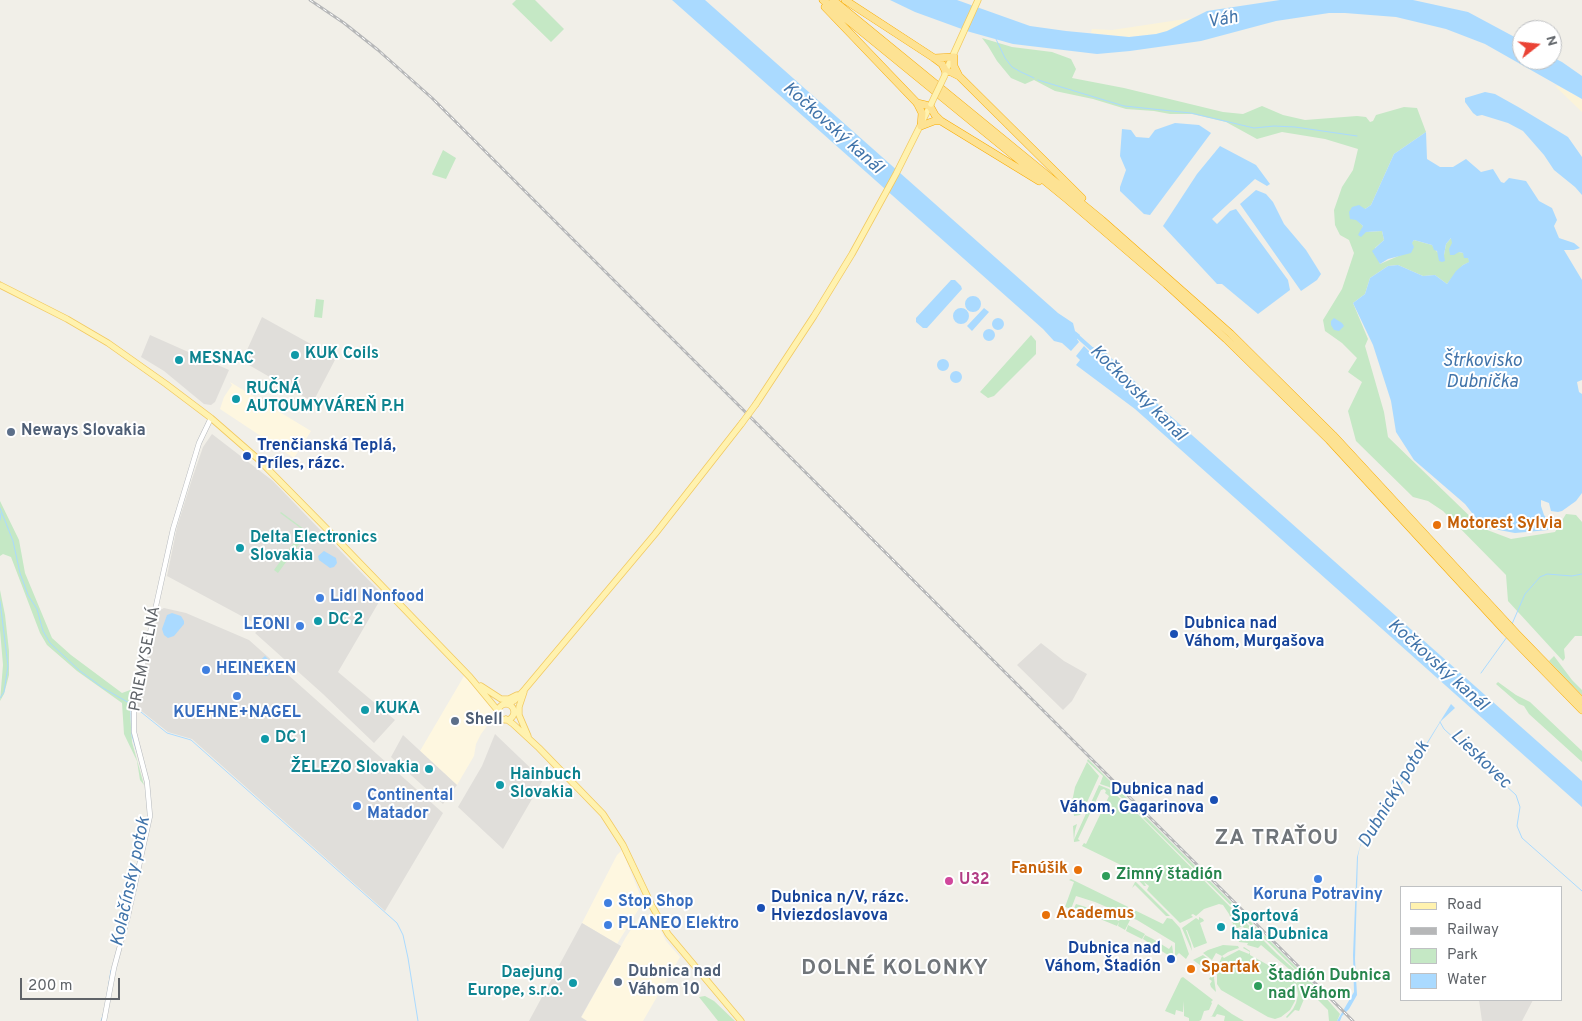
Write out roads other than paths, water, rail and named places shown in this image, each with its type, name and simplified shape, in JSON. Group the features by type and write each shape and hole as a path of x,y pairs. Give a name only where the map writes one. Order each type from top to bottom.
{"highway":[{"path":"822,0 827,9 917,103 922,113 921,126 941,120"},
{"path":"822,0 1068,200 1166,284 1285,395 1506,628 1582,701"},
{"path":"833,0 1102,220 1204,310 1289,390 1382,486 1506,628"},
{"path":"845,0 934,58 944,68 945,74 951,72 959,76 1097,212 1102,220"},
{"path":"934,58 954,56 954,66 959,76"},
{"path":"917,103 930,105 935,116 1068,200"},
{"path":"1512,634 1582,710"}],"main road":[{"path":"499,712 500,707 515,700 525,689 679,505 756,404 814,316 875,214 921,126 978,0"},
{"path":"0,285 67,319 145,368 211,418 285,486 470,677 499,712 500,717 506,719 524,734 602,814 623,845 667,932 741,1021"},
{"path":"470,677 501,699 513,698 525,689"},
{"path":"506,719 510,719 514,713 516,704 525,689"},
{"path":"525,689 519,707 519,715 530,740"},
{"path":"484,693 496,702 513,707 516,722 524,734"}],"street":[{"name":"PRIEMYSELNÁ","path":"104,1021 114,968 150,816 148,782 134,732 134,707 172,529 199,443 211,418"}],"water":[{"path":"672,0 705,0 1058,313 1073,323 1075,331 1080,335 1077,339 1079,342 1071,351 1062,343 1054,341 1043,329"},
{"name":"Váh","path":"890,0 957,0 1030,26 1129,37 1167,31 1207,11 1280,0 1413,0 1468,12 1512,36 1512,59 1485,44 1446,29 1396,17 1329,13 1276,21 1201,41 1097,54 1013,44 970,32 915,12"},
{"path":"1562,62 1582,76 1582,99 1531,70 1562,70"},
{"path":"1485,92 1495,94 1568,137 1582,157 1582,195 1554,170 1544,155 1523,131 1508,123 1482,115 1477,116 1473,113 1465,102 1465,98"},
{"path":"1175,123 1199,125 1211,133 1150,215 1144,214 1120,191 1126,170 1120,156 1122,129 1131,130 1136,137 1149,138 1155,130"},
{"name":"Štrkovisko Dubnička","path":"1426,132 1427,159 1440,167 1453,167 1466,159 1481,172 1493,169 1501,182 1504,183 1509,178 1526,181 1539,201 1552,208 1557,220 1554,226 1559,238 1574,243 1580,248 1564,250 1582,280 1582,380 1577,382 1579,392 1582,394 1582,493 1576,501 1558,512 1551,511 1549,503 1541,500 1544,515 1550,523 1548,530 1515,533 1483,527 1465,504 1414,460 1396,432 1391,401 1373,345 1353,303 1365,294 1370,278 1388,266 1398,265 1423,276 1435,275 1447,284 1456,271 1469,262 1468,258 1464,258 1463,253 1459,252 1450,255 1451,238 1446,244 1445,261 1439,261 1437,251 1434,250 1432,245 1414,240 1412,243 1414,247 1411,253 1388,259 1380,264 1372,251 1384,240 1382,231 1366,232 1361,237 1358,235 1363,226 1356,220 1350,219 1349,212 1352,207 1359,205 1365,209 1371,205 1394,154"},
{"path":"1220,146 1256,165 1270,184 1267,186 1255,179 1212,219 1217,224 1230,211 1236,209 1288,280 1290,290 1258,314 1222,284 1217,284 1163,226 1197,174"},
{"path":"1256,190 1266,194 1273,202 1284,224 1306,250 1321,274 1317,280 1301,291 1240,204"},
{"path":"951,280 955,280 962,289 927,328 923,328 916,322 916,318"},
{"path":"973,296 981,304 973,312 965,304"},
{"path":"961,308 969,316 961,324 953,316"},
{"path":"984,308 989,312 972,331 967,326"},
{"path":"996,318 1000,318 1004,324 1000,330 996,330 992,326 992,322"},
{"path":"1334,318 1344,326 1339,331 1334,330 1331,325 1331,321"},
{"path":"987,329 991,329 995,335 991,341 987,341 983,337 983,333"},
{"name":"Kočkovský kanál","path":"1098,345 1166,412 1582,781 1582,807 1135,409 1076,365 1080,360 1076,356 1084,346 1091,353 1093,351 1091,349 1093,347 1095,349"},
{"path":"941,359 945,359 949,365 945,371 941,371 937,367 937,363"},
{"path":"954,371 958,371 962,377 958,383 954,383 950,379 950,375"},
{"path":"324,551 336,558 337,563 334,567 330,568 319,560 318,556"},
{"path":"172,613 181,616 184,624 174,636 168,638 164,635 162,629 167,615"},
{"path":"265,656 275,666 267,676 256,667 256,664"},
{"path":"1451,704 1455,708 1441,721 1414,766 1360,847 1358,856 1355,959 1357,995 1340,1021 1337,1021 1354,992 1353,955 1357,857 1361,843"}],"waterway":[{"path":"996,39 1005,58 1012,67 1034,78"},
{"path":"1038,80 1124,106 1191,113 1254,128 1274,126 1295,127 1357,136"},
{"name":"Kočkovský kanál","path":"1075,334 1094,351"},
{"name":"Kolačínsky potok","path":"0,508 13,541 20,573 28,595 37,609 43,631 50,643 80,671 103,688 131,704 131,712"},
{"name":"Kolačínsky potok","path":"0,520 1,513"},
{"name":"Dubnický potok","path":"1512,624 1525,594 1540,577 1547,574 1572,576 1582,574"},
{"path":"0,601 8,666 4,692 0,698"},
{"name":"Dubnický potok","path":"1481,673 1507,637"},
{"path":"136,708 167,733 191,740 397,923 403,935 408,958 418,1021"},
{"name":"Kolačínsky potok","path":"131,713 132,736 137,752"},
{"name":"Lieskovec","path":"1440,722 1444,729 1516,795 1520,807 1517,826 1522,838 1582,891"},
{"name":"Kolačínsky potok","path":"117,950 142,844"},
{"name":"Kolačínsky potok","path":"107,996 111,970"},
{"name":"Kolačínsky potok","path":"101,1021 104,1012"}],"railway":[{"path":"310,0 344,23 378,50 432,98 1353,1021"}],"place":[{"name":"KUK Coils","path":"295,355"},
{"name":"MESNAC","path":"179,360"},
{"name":"RUČNÁ AUTOUMYVÁREŇ P.H","path":"236,399"},
{"name":"Neways Slovakia","path":"11,432"},
{"name":"Trenčianská Teplá, Príles, rázc.","path":"247,456"},
{"name":"Motorest Sylvia","path":"1437,525"},
{"name":"Delta Electronics Slovakia","path":"240,548"},
{"name":"Lidl Nonfood","path":"320,598"},
{"name":"DC 2","path":"318,621"},
{"name":"LEONI","path":"300,626"},
{"name":"Dubnica nad Váhom, Murgašova","path":"1174,634"},
{"name":"HEINEKEN","path":"206,670"},
{"name":"KUEHNE+NAGEL","path":"237,696"},
{"name":"KUKA","path":"365,710"},
{"name":"Shell","path":"455,721"},
{"name":"DC 1","path":"265,739"},
{"name":"ŽELEZO Slovakia","path":"429,769"},
{"name":"Hainbuch Slovakia","path":"500,785"},
{"name":"Dubnica nad Váhom, Gagarinova","path":"1214,800"},
{"name":"Continental Matador","path":"357,806"},
{"name":"Fanúšik","path":"1078,870"},
{"name":"Zimný štadión","path":"1106,876"},
{"name":"Koruna Potraviny","path":"1318,879"},
{"name":"U32","path":"949,881"},
{"name":"Stop Shop","path":"608,903"},
{"name":"Dubnica n/V, rázc. Hviezdoslavova","path":"761,908"},
{"name":"Academus","path":"1046,915"},
{"name":"PLANEO Elektro","path":"608,925"},
{"name":"Športová hala Dubnica","path":"1221,927"},
{"name":"Dubnica nad Váhom, Štadión","path":"1171,959"},
{"name":"Spartak","path":"1191,969"},
{"name":"Dubnica nad Váhom 10","path":"618,982"},
{"name":"Daejung Europe, s.r.o.","path":"573,983"},
{"name":"Štadión Dubnica nad Váhom","path":"1258,986"}],"district":[{"name":"ZA TRAŤOU","path":"1277,840"},
{"name":"DOLNÉ KOLONKY","path":"895,970"}]}
